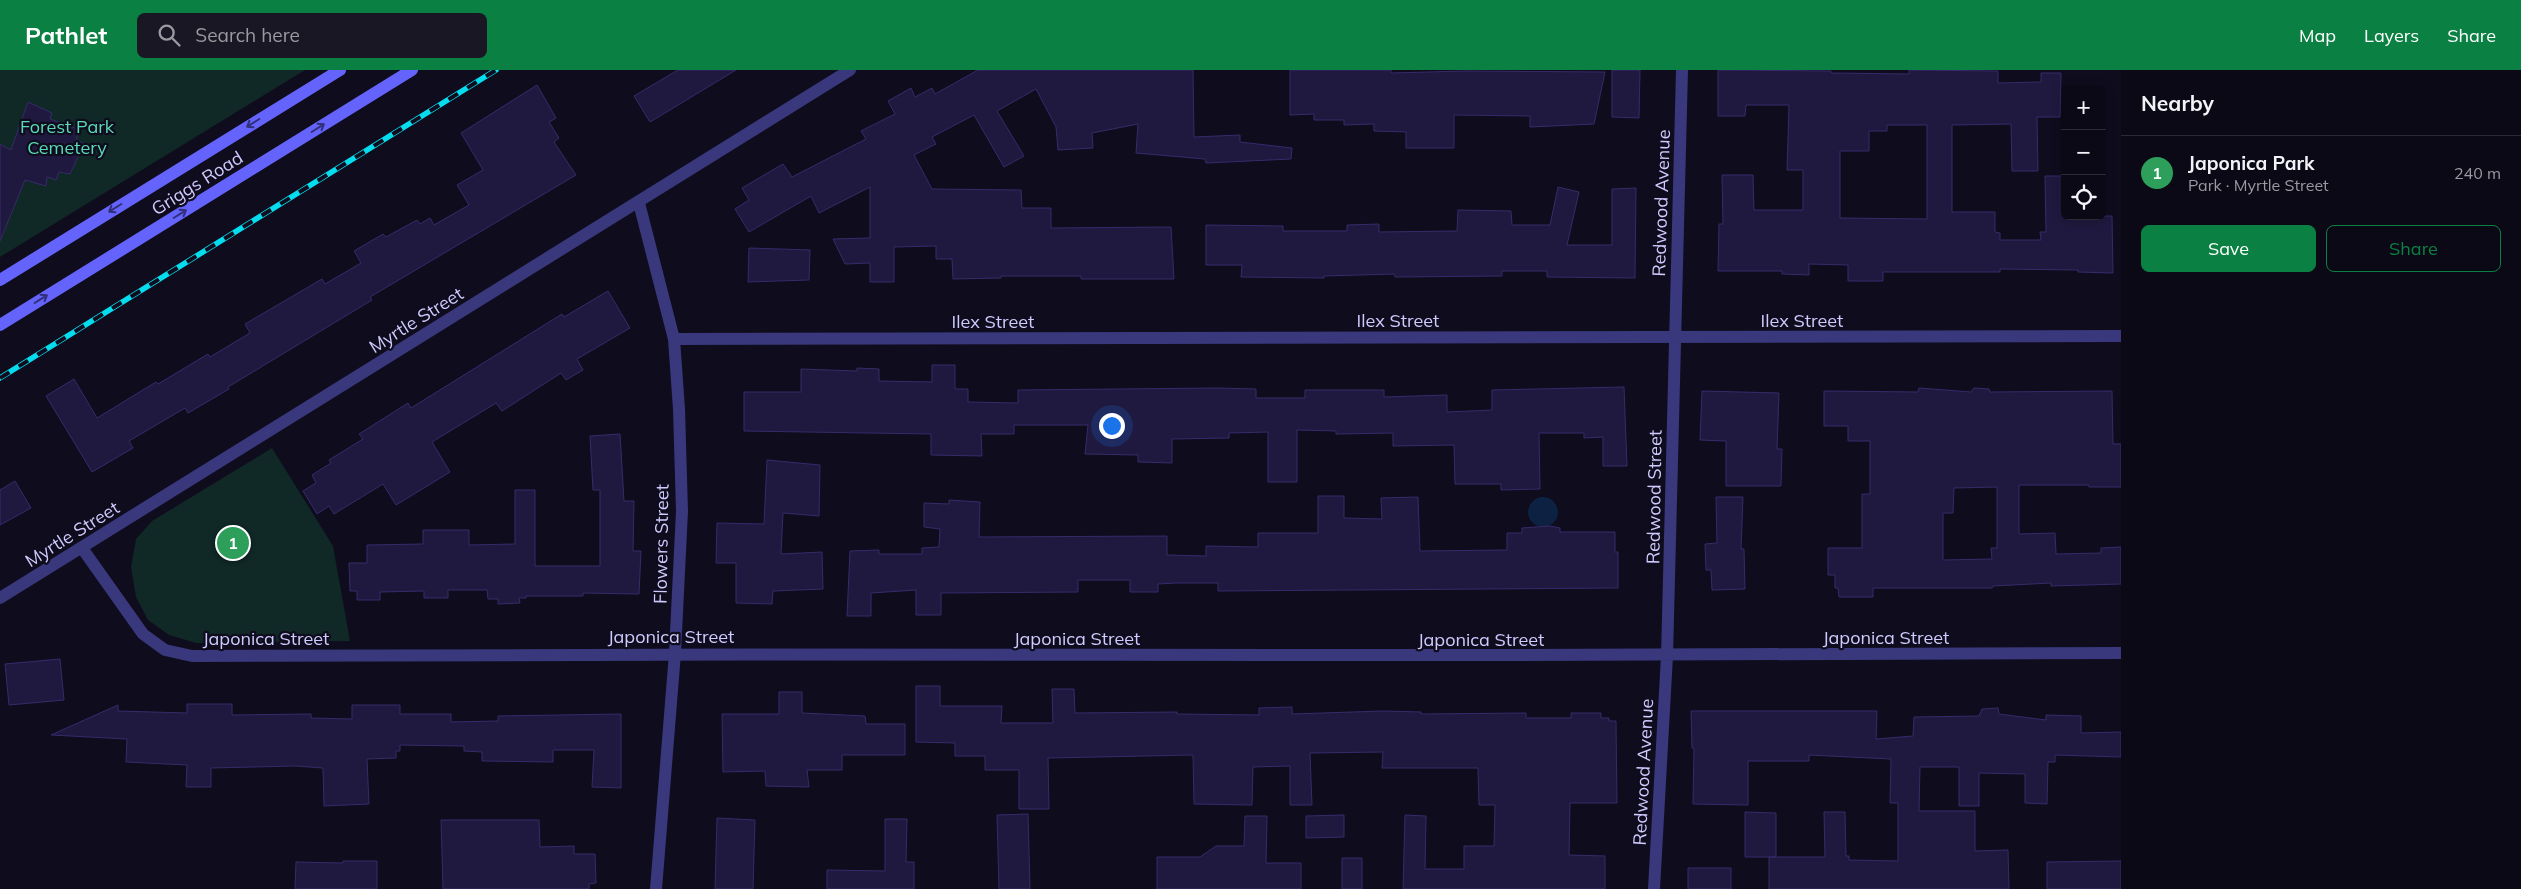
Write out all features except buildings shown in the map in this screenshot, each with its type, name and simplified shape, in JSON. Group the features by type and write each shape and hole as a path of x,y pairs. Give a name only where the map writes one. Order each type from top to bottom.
{"main road":[{"name":"Griggs Road","path":"0,280 340,70"},
{"name":"Griggs Road","path":"0,325 412,70"}],"street":[{"name":"Myrtle Street","path":"0,598 639,203 850,70"},
{"name":"Redwood Avenue","path":"1675,338 1682,70"},
{"name":"Flowers Street","path":"639,203 674,339 679,408 682,511 676,653 656,889"},
{"name":"Ilex Street","path":"674,339 2121,336"},
{"name":"Redwood Street","path":"1668,656 1675,338"},
{"name":"Japonica Street","path":"82,548 143,634 165,650 192,656 676,653 1134,656 1668,656 2121,653"},
{"name":"Redwood Avenue","path":"1654,889 1668,656"}],"green space":[{"name":"Forest Park Cemetery","path":"0,70 305,70 0,257"},
{"path":"272,448 333,546 350,641 196,643 169,635 148,620 136,597 131,567 136,539 152,521"}],"water":[{"path":"1543,497 1554,501 1558,512 1554,523 1543,527 1532,523 1528,512 1532,501"}],"railway":[{"path":"0,378 496,70"}],"place":[{"name":"Japonica Park","path":"233,543"}]}
